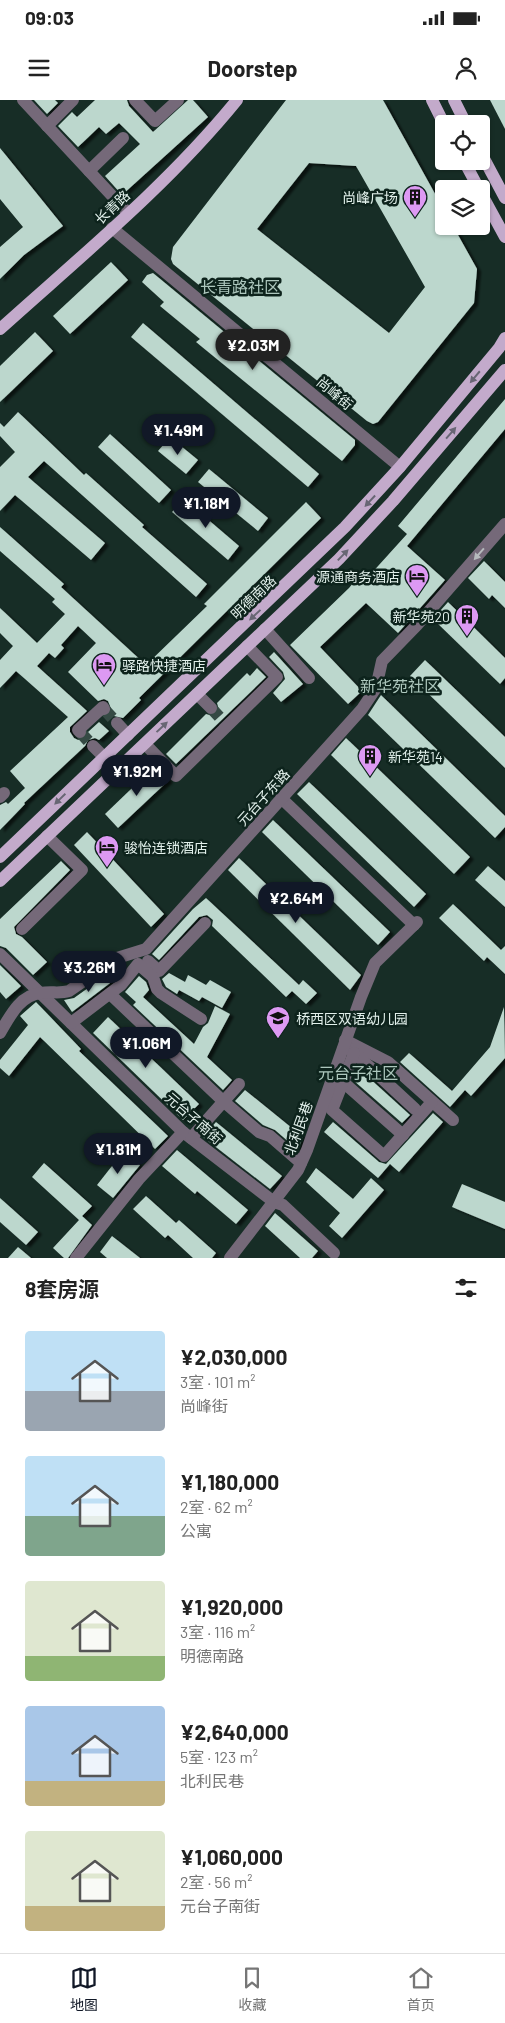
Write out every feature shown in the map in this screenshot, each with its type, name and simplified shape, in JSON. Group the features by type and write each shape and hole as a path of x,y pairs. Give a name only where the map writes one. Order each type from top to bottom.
{"main road":[{"name":"长青路","path":"0,329 112,228 204,140 237,100"},
{"path":"432,100 440,115"},
{"path":"454,100 462,115"},
{"path":"490,169 505,198"},
{"path":"490,210 505,237"},
{"name":"明德南路","path":"0,857 313,560 400,467 499,348 505,338"},
{"path":"0,881 326,571 393,501 505,370"},
{"path":"313,560 326,571"}],"street":[{"path":"23,100 128,213"},
{"path":"47,126 73,100"},
{"path":"135,100 155,121 178,100"},
{"path":"89,170 124,138"},
{"name":"尚峰街","path":"112,228 400,467"},
{"name":"元台子东路","path":"0,1033 18,1004 40,992 61,993 69,991 117,958 135,957 151,944 362,709 376,688 382,661 505,524"},
{"path":"265,629 309,678"},
{"path":"145,744 176,776 227,724 277,678 247,646"},
{"path":"197,694 212,708"},
{"path":"80,732 78,730 104,709"},
{"path":"117,723 128,735"},
{"path":"93,746 104,757"},
{"name":"北利民巷","path":"230,1258 274,1202 301,1162 344,1042 375,963 416,924 281,798"},
{"path":"22,929 82,870 47,836"},
{"path":"135,957 159,971 206,923"},
{"name":"元台子南街","path":"0,954 187,1135 274,1202 283,1205 334,1253"},
{"path":"71,1023 121,985 135,957"},
{"path":"135,957 152,977 157,990 161,994 202,1019"},
{"path":"110,994 223,1101 259,1132 270,1136 301,1162"},
{"path":"344,1042 415,1109"},
{"path":"344,1042 388,1062 453,1120"},
{"path":"354,1053 332,1110 384,1156 432,1102"},
{"path":"344,1082 402,1135"},
{"path":"76,1258 138,1179 187,1135 239,1084"}],"building":[{"path":"34,100 55,100 58,103 47,114"},
{"path":"95,100 127,100 129,106 153,132 188,100 193,100 208,117 122,195 105,176 140,144 119,123 106,134 99,127 78,147 58,126 72,112 77,117"},
{"path":"286,100 383,100 435,194 435,235 458,235 477,269 474,303 378,422 373,424 173,264 171,259 173,247","holes":["309,163 356,166 425,287 389,333 257,229"]},
{"path":"490,100 505,100 505,129"},
{"path":"0,148 63,226 24,255 0,279 0,247 23,227 0,199"},
{"path":"111,262 128,280 70,334 53,316"},
{"path":"153,273 355,440 355,445 342,461 196,342 200,339 160,306 164,302 142,282 147,275"},
{"path":"143,323 319,474 308,487 131,337"},
{"path":"35,332 53,351 0,402 0,366"},
{"path":"505,399 505,429 407,546 445,580 398,633 366,603 320,647 362,691 348,704 290,645 349,588 363,571 369,576 407,534 398,526"},
{"path":"18,412 84,475 86,473 144,525 142,527 207,584 196,597 44,461 28,477 105,543 91,560 15,495 0,511 0,467 15,452 0,436 0,423 4,427"},
{"path":"110,434 171,490 159,503 98,447"},
{"path":"170,437 198,460 186,474 158,451"},
{"path":"209,469 268,518 258,531 198,482"},
{"path":"184,499 239,546 228,560 172,512"},
{"path":"306,502 321,518 139,698 141,700 123,718 114,716 108,701 104,699 98,701 68,672 96,643 78,626 61,645 64,648 55,658 49,653 37,666 87,711 70,727 70,732 74,738 78,740 85,738 88,732 99,722 109,731 99,740 95,738 88,740 85,746 24,803 0,830 0,805 6,802 8,804 25,788 10,771 68,717 16,671 0,688 0,660 13,646 0,633 0,608 37,643 65,614 52,602 55,599 0,551 0,527 64,584 61,587 146,665 207,606 204,604"},
{"path":"484,561 505,582 505,608 492,595 489,599 468,578"},
{"name":"新华苑20","path":"448,602 505,658 505,678 500,684 433,619"},
{"path":"274,652 303,684 281,702 273,693 285,679 283,672 269,657"},
{"path":"425,660 505,737 505,768 410,676"},
{"path":"257,668 266,677 176,764 166,754 206,714 213,716 216,714 219,710 217,703 247,673 250,676"},
{"path":"381,695 505,816 505,827 495,838 368,715"},
{"path":"346,738 470,857 454,874 331,755"},
{"path":"155,766 169,780 118,828 105,814"},
{"path":"309,782 426,894 414,907 297,794"},
{"path":"273,820 390,932 378,945 262,832"},
{"name":"骏怡连锁酒店","path":"87,832 164,914 151,927 74,845"},
{"path":"239,858 361,975 350,990 228,870"},
{"path":"61,861 70,870 14,927 16,934 22,937 47,962 33,975 6,948 0,946 0,919"},
{"path":"488,866 505,881 505,907 475,880"},
{"path":"206,898 299,985 303,980 317,993 306,1004 292,991 286,997 212,926 213,920 207,915 199,917 159,960 152,954 193,909"},
{"path":"453,904 501,950 505,946 505,974 487,957 484,961 439,918"},
{"path":"0,965 21,986 6,999 0,992"},
{"path":"109,973 114,980 72,1012 64,1000 74,998"},
{"path":"169,973 185,982 188,975 206,985 210,980 231,992 222,1008 202,997 199,1001 179,990 177,994 166,987 162,979"},
{"path":"139,976 146,982 149,990 143,997 194,1044 203,1027 208,1023 215,1006 230,1014 207,1057 232,1080 223,1090 133,1005 136,1002 125,992"},
{"path":"36,1002 81,1049 79,1051 168,1136 155,1149 40,1037 9,1076 0,1068 0,1060 28,1025 20,1016"},
{"path":"504,1007 505,1058 471,1096 465,1090 450,1107 400,1062 409,1053 452,1091 490,1047"},
{"path":"108,1017 199,1104 183,1120 93,1033"},
{"path":"357,1067 410,1115 402,1123 353,1080"},
{"path":"245,1090 303,1137 298,1150 275,1130 263,1125 235,1101"},
{"path":"433,1113 443,1122 399,1172 390,1164 378,1178 324,1132 333,1122 379,1162 386,1164"},
{"path":"216,1122 282,1176 270,1189 203,1137"},
{"path":"177,1150 248,1210 236,1224 197,1191 195,1194 162,1166"},
{"path":"123,1152 140,1165 113,1198 97,1185"},
{"path":"44,1163 92,1206 82,1216 92,1225 68,1258 64,1258 53,1248 79,1220 32,1177"},
{"path":"316,1168 353,1199 371,1178 384,1190 342,1238 329,1226 340,1213 306,1182"},
{"path":"462,1184 505,1202 505,1229 452,1207"},
{"path":"146,1196 176,1223 179,1220 216,1253 212,1258 193,1258 168,1235 165,1238 133,1209"},
{"path":"0,1198 38,1232 26,1245 0,1222"},
{"path":"275,1213 318,1251 312,1258 300,1258 265,1226"},
{"path":"112,1236 140,1258 107,1258 100,1252"},
{"path":"18,1247 31,1258 8,1258"}],"tunnel":[{"path":"211,708 225,723"},
{"path":"104,709 117,723"},
{"path":"80,732 93,746"}],"place":[{"name":"尚峰广场","path":"415,218"},
{"name":"源通商务酒店","path":"417,597"},
{"name":"新华苑20","path":"467,637"},
{"name":"驿路快捷酒店","path":"104,686"},
{"name":"新华苑14","path":"370,777"},
{"name":"骏怡连锁酒店","path":"107,868"},
{"name":"桥西区双语幼儿园","path":"278,1039"}],"district":[{"name":"长青路社区","path":"240,286"},
{"name":"新华苑社区","path":"400,685"},
{"name":"元台子社区","path":"358,1072"}]}
